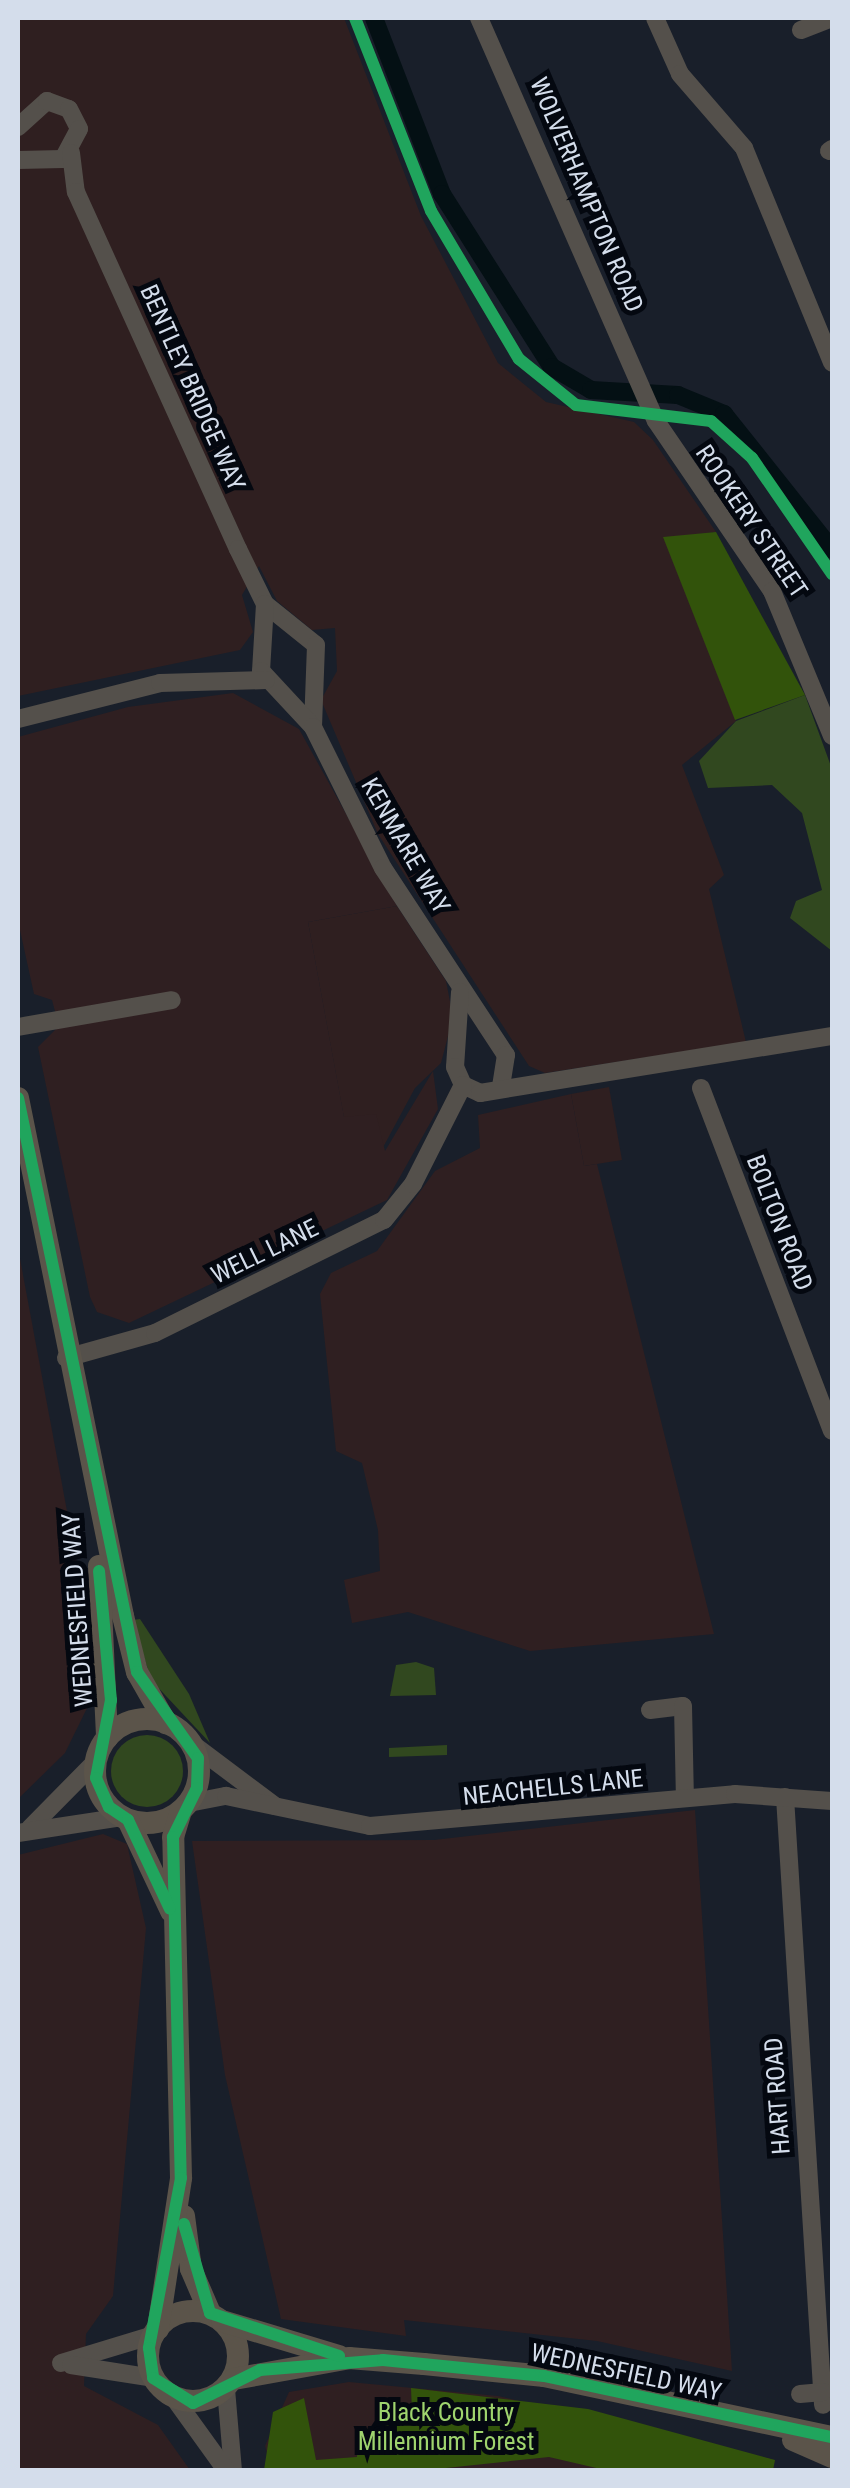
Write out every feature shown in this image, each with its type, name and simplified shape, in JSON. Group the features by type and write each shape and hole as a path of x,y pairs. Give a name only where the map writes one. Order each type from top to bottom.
{"main road":[{"name":"WEDNESFIELD WAY","path":"18,1098 91,1478 137,1672 166,1723"},
{"name":"WEDNESFIELD WAY","path":"91,1478 107,1738"},
{"path":"176,1923 125,1818 100,1793 96,1762 107,1738 133,1721 166,1723 191,1744 199,1774 185,1807 176,1923 180,2178 191,2268 237,2351 230,2384 210,2400 174,2398 153,2378 156,2332 180,2178"},
{"path":"125,1818 185,1807"},
{"path":"156,2332 172,2315 216,2317"},
{"name":"WEDNESFIELD WAY","path":"216,2317 349,2358 544,2376 762,2426 832,2437"},
{"name":"WEDNESFIELD WAY","path":"230,2384 349,2358"},
{"name":"WEDNESFIELD WAY","path":"762,2426 832,2457"}],"street":[{"name":"WOLVERHAMPTON ROAD","path":"479,18 644,394"},
{"path":"655,18 680,74 744,148 831,358"},
{"path":"800,30 832,18"},
{"path":"37,104 62,104 79,129 71,153 76,192 32,160 18,126 37,104"},
{"path":"32,160 71,153"},
{"name":"BENTLEY BRIDGE WAY","path":"76,192 266,604"},
{"name":"ROOKERY STREET","path":"644,394 656,421 772,591 832,736"},
{"path":"266,604 316,644 313,727"},
{"path":"266,604 263,646 272,684 313,727"},
{"path":"231,675 263,646 293,629"},
{"path":"22,715 231,675 272,684 314,679"},
{"name":"KENMARE WAY","path":"313,727 382,868 495,1042 504,1078"},
{"path":"460,986 460,1051 471,1089 504,1078 546,1086 832,1036"},
{"path":"18,1027 172,1000"},
{"path":"460,1051 495,1042"},
{"name":"BOLTON ROAD","path":"701,1088 832,1431"},
{"name":"WELL LANE","path":"66,1358 155,1333 374,1227 404,1198 471,1089"},
{"path":"650,1710 692,1705 685,1798"},
{"name":"NEACHELLS LANE","path":"191,1744 282,1810"},
{"path":"24,1831 96,1762"},
{"name":"NEACHELLS LANE","path":"185,1807 226,1796 324,1824 421,1826 685,1798 784,1796 832,1802"},
{"name":"HART ROAD","path":"784,1796 823,2399 800,2394"},
{"path":"24,1831 125,1818"},
{"path":"153,2378 60,2363 156,2332"},
{"path":"230,2384 230,2470"},
{"path":"174,2398 230,2470"}],"shaded area":[{"path":"18,18 344,18 421,216 498,363 546,402 634,422 653,440 716,532 664,538 736,721 682,765 724,875 709,889 746,1042 545,1073 529,1066 378,834 321,700 337,671 335,628 312,630 277,601 259,566 242,595 253,632 240,650 18,696"},
{"path":"233,693 299,729 397,906 308,922 344,1117 376,1114 385,1151 433,1071 438,1109 387,1200 129,1323 97,1312 90,1297 38,1047 59,1026 52,1000 34,994 18,921 18,737 128,707"},
{"path":"397,906 446,981 453,1017 441,1063 415,1088 380,1153 344,1118 308,922"},
{"path":"609,1087 622,1160 584,1166 571,1094"},
{"path":"571,1094 584,1166 597,1164 714,1634 530,1651 408,1612 352,1623 344,1580 380,1571 378,1530 362,1463 336,1451 320,1294 331,1273 377,1251 435,1171 480,1148 478,1115"},
{"path":"18,1248 89,1629 91,1700 65,1753 18,1799"},
{"path":"695,1810 732,2371 597,2341 404,2320 406,2336 281,2319 225,2075 192,1841 434,1840"},
{"path":"103,1834 127,1844 146,1928 113,2296 86,2334 84,2386 158,2425 190,2470 18,2470 18,1855"},
{"name":"Black Country Millennium Forest","path":"349,2382 498,2396 775,2460 773,2470 272,2470 265,2446 289,2392"}],"green space":[{"path":"716,532 805,695 735,720 663,537"},
{"path":"805,695 832,769 832,951 790,918 796,901 822,890 802,813 772,785 708,788 699,761 736,721"},
{"path":"140,1619 189,1694 210,1743 151,1680 133,1620"},
{"path":"416,1662 434,1668 436,1695 390,1696 396,1665"},
{"path":"147,1735 172,1746 183,1771 172,1796 147,1807 122,1796 111,1771 122,1746"},
{"path":"447,1745 447,1755 389,1757 389,1748"},
{"name":"Black Country Millennium Forest","path":"411,2388 588,2409 775,2460 773,2470 605,2470 549,2457 427,2470 264,2470 273,2412 304,2398 316,2460 357,2457 358,2432 412,2413"}],"waterway":[{"path":"374,18 442,194 552,367 591,390 678,395 724,414 832,550"}],"cycle path":[{"path":"355,18 431,211 519,359 576,405 711,421 752,458 832,574"},
{"path":"18,1098 137,1672 198,1758 197,1788 173,1837 181,2178 149,2348 153,2378 193,2403 260,2370 383,2360 544,2376 832,2437"},
{"path":"99,1571 111,1700 96,1778 109,1807 128,1820 170,1909"},
{"path":"184,2224 210,2313 339,2356"}]}
